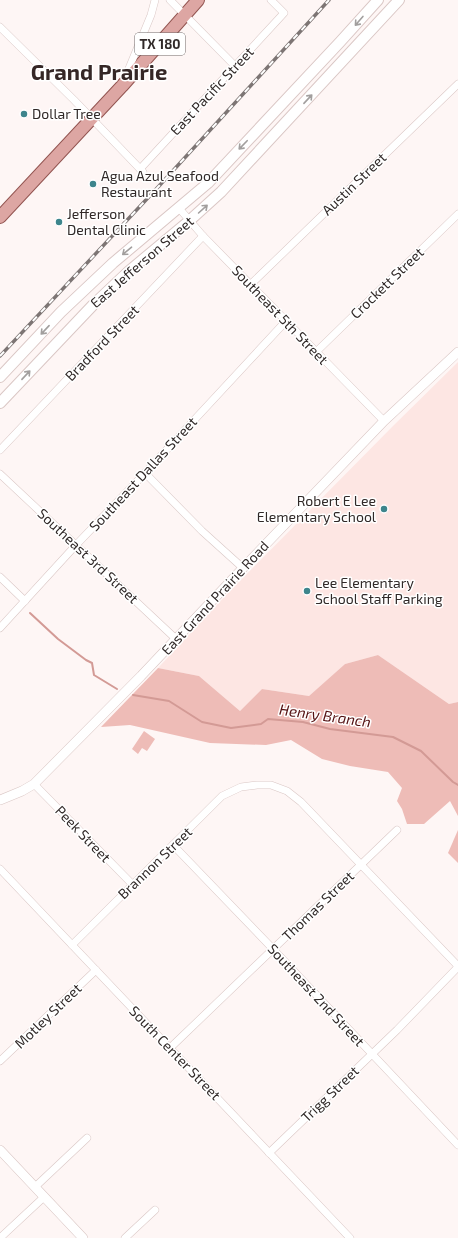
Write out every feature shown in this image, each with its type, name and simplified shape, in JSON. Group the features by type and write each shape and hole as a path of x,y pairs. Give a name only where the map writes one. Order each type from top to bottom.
{"main road":[{"name":"TX 180","path":"0,217 122,86 198,0"},
{"name":"East Jefferson Street","path":"0,377 72,302 113,263 208,183 378,0"},
{"name":"East Jefferson Street","path":"0,403 82,316 129,271 221,192 282,128 399,0"},
{"path":"270,117 282,128"},
{"path":"72,302 82,316"},
{"path":"28,348 40,360"}],"street":[{"path":"122,86 151,15 155,0"},
{"path":"170,0 235,66"},
{"name":"East Pacific Street","path":"92,118 142,170 284,13 271,0"},
{"path":"0,27 92,118"},
{"name":"Austin Street","path":"250,285 458,84"},
{"name":"Southeast 5th Street","path":"178,207 189,221 250,285 384,421"},
{"name":"Crockett Street","path":"316,352 458,214"},
{"name":"Bradford Street","path":"0,450 203,236"},
{"name":"Southeast Dallas Street","path":"0,628 286,321"},
{"name":"East Grand Prairie Road","path":"0,800 22,791 34,784 142,676 384,421 458,352"},
{"path":"145,473 202,531 243,568"},
{"name":"Southeast 3rd Street","path":"0,474 176,639"},
{"path":"0,576 25,601"},
{"name":"Peek Street","path":"34,784 133,885"},
{"name":"Brannon Street","path":"72,945 222,796 241,787 271,785 287,791 301,802 361,865"},
{"name":"Thomas Street","path":"170,1048 397,830"},
{"name":"Southeast 2nd Street","path":"173,846 273,949 458,1145"},
{"path":"361,865 458,967"},
{"name":"South Center Street","path":"0,869 350,1238"},
{"name":"Trigg Street","path":"269,1153 372,1054 458,967"},
{"name":"Motley Street","path":"0,1061 96,970"},
{"path":"35,1187 86,1138"},
{"path":"0,1150 84,1238"},
{"path":"0,1238 44,1197"},
{"path":"126,1238 155,1210"}],"shaded area":[{"name":"Robert E Lee Elementary School","path":"458,362 458,702 449,704 378,655 345,664 309,696 262,689 240,711 199,676 158,668 229,592"},
{"path":"378,655 449,704 458,702 458,816 450,801 424,824 407,824 402,809 397,801 402,788 388,772 350,766 322,759 291,740 266,745 210,743 130,725 101,727 158,668 199,676 240,711 262,689 309,696 345,664"},
{"path":"144,731 155,739 147,751 142,748 138,754 132,749"},
{"path":"458,830 458,863 448,853"}],"waterway":[{"name":"Henry Branch","path":"30,613 58,639 92,663 94,675 117,689"},
{"name":"Henry Branch","path":"133,695 169,701 202,722 231,728 261,724 268,719 303,722 330,729 393,737 421,751 458,785"}],"railway":[{"path":"0,356 159,186 329,0"}],"place":[{"name":"Dollar Tree","path":"24,114"},
{"name":"Agua Azul Seafood Restaurant","path":"93,184"},
{"name":"Jefferson Dental Clinic","path":"59,222"},
{"name":"Robert E Lee Elementary School","path":"384,509"},
{"name":"Lee Elementary School Staff Parking","path":"307,591"}],"district":[{"name":"Grand Prairie","path":"99,72"}]}
